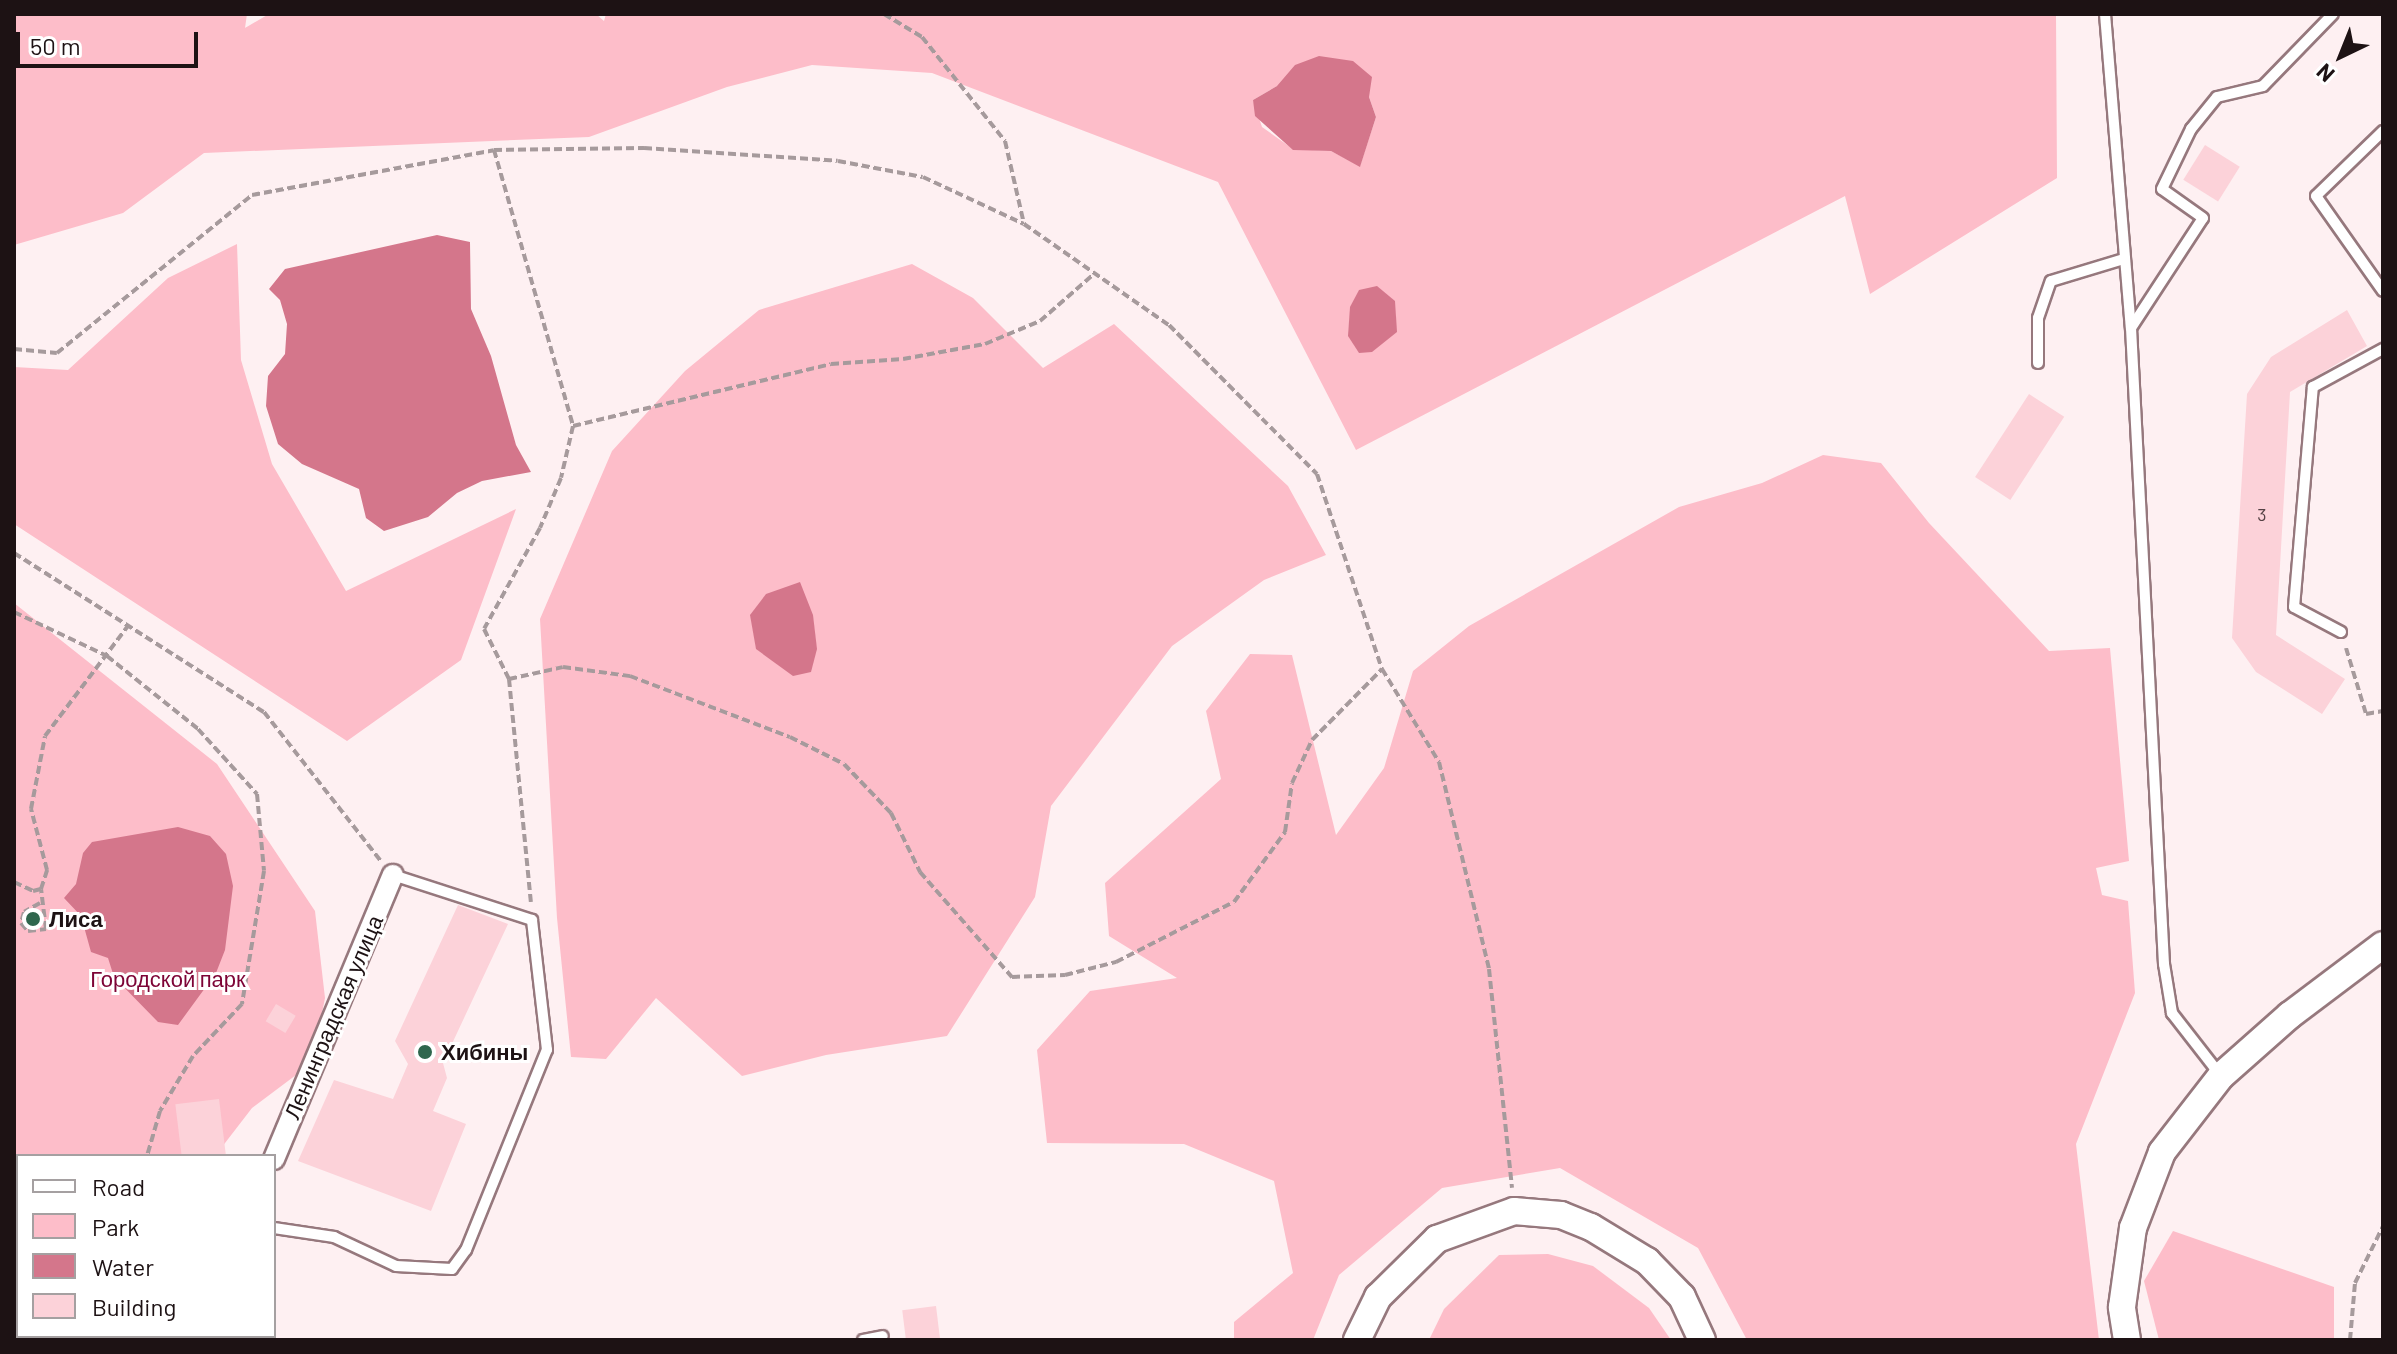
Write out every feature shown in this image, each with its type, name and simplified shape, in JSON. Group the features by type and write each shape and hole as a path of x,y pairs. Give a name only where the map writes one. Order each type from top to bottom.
{"street":[{"name":"Ленинградская улица","path":"276,1154 393,875"},
{"path":"2127,1340 2122,1307 2133,1228 2162,1152 2221,1076 2383,945"},
{"path":"1357,1340 1378,1297 1437,1239 1514,1211 1561,1215 1591,1227 1647,1261 1682,1297 1702,1340"}],"lane":[{"path":"2105,14 2131,328 2164,964 2172,1013 2221,1076"},
{"path":"2131,328 2203,218 2162,189 2191,129 2217,97 2263,86 2333,14"},
{"path":"2383,131 2316,196 2383,291"},
{"path":"2038,363 2038,318 2051,281 2124,259"},
{"path":"2341,632 2294,607 2313,387 2383,349"},
{"path":"276,1228 334,1237 396,1266 452,1269 466,1250 547,1050 532,920 393,875"},
{"path":"863,1340 883,1336"}],"path":[{"path":"884,14 922,37 1005,141 1024,224"},
{"path":"14,349 57,353 252,195 494,150 644,148 838,161 923,177 1024,224 1169,325 1317,474 1382,669 1439,762 1489,969 1514,1211"},
{"path":"494,150 573,426 561,478 540,528 484,629 509,679 532,920"},
{"path":"573,426 831,364 903,359 985,344 1040,321 1095,273"},
{"path":"14,553 264,712 393,875"},
{"path":"14,612 107,656 198,729 257,794 264,871 242,1004 193,1056 160,1111 148,1154"},
{"path":"40,903 24,912 21,923 28,931 46,929 48,915 40,903 47,870 31,809 45,736 128,626"},
{"path":"2341,632 2366,714 2383,711"},
{"path":"509,679 563,667 630,676 790,737 844,764 891,813 920,872 945,904 1012,977 1065,975 1116,962 1234,902 1285,832 1292,783 1312,740 1382,669"},
{"path":"14,882 33,891 41,889"},
{"path":"2350,1340 2355,1283 2383,1226"}],"green space":[{"path":"14,14 247,14 245,28 269,14 596,14 604,21 606,14 2056,14 2057,178 1870,294 1845,196 1356,450 1218,182 932,73 812,65 727,87 589,137 204,153 123,213 14,245","holes":["1277,86 1369,97 1376,117 1360,166 1331,151 1293,149 1262,127 1253,100"]},
{"path":"237,244 241,360 272,464 346,591 516,509 461,660 347,741 14,524 14,367 68,370 168,278"},
{"path":"912,264 973,298 1043,368 1114,324 1288,486 1326,555 1264,580 1172,646 1051,806 1035,897 947,1036 826,1055 742,1076 656,998 606,1059 571,1057 557,918 540,619 612,451 685,371 759,310"},
{"path":"1823,455 1881,463 1929,523 2049,651 2110,648 2129,861 2096,868 2102,895 2128,901 2135,993 2076,1144 2099,1340 1747,1340 1698,1248 1560,1168 1442,1188 1339,1275 1313,1340 1234,1340 1234,1322 1293,1273 1274,1181 1184,1144 1047,1143 1037,1050 1090,991 1177,978 1109,936 1105,883 1221,779 1206,711 1250,654 1292,655 1336,835 1384,768 1413,671 1469,626 1679,507 1762,483"},
{"name":"Городской парк","path":"14,603 217,764 315,911 325,998 317,1038 296,1075 252,1108 217,1154 16,1154 16,1338 136,1338 14,1340"},
{"path":"2173,1231 2334,1287 2334,1340 2159,1340 2144,1281"},
{"path":"1548,1254 1593,1266 1649,1308 1671,1340 1429,1340 1444,1309 1499,1255"}],"water":[{"path":"1319,56 1353,61 1372,77 1369,97 1376,117 1360,167 1331,151 1293,150 1255,116 1253,100 1277,86 1295,65"},
{"path":"437,235 470,242 471,309 491,356 516,445 531,472 482,481 457,493 428,517 384,531 366,518 359,489 302,464 278,444 266,406 268,376 285,354 287,324 280,300 269,289 285,269"},
{"path":"1377,286 1395,301 1397,332 1372,352 1359,353 1348,336 1350,307 1359,290"},
{"path":"800,582 813,615 817,649 811,672 793,676 756,649 750,615 766,594"},
{"path":"178,827 210,836 226,854 233,886 225,950 216,973 178,1025 158,1022 114,977 108,958 91,952 81,916 64,898 76,884 83,853 92,842"}],"building":[{"path":"2205,145 2240,167 2218,201 2183,180"},
{"path":"2347,310 2367,346 2290,392 2276,635 2345,679 2322,714 2256,672 2232,638 2247,394 2271,357"},
{"path":"2029,394 2064,417 2010,500 1975,477"},
{"name":"Хибины","path":"458,905 508,924 443,1063 447,1078 433,1111 466,1124 431,1211 298,1161 334,1080 393,1099 408,1064 395,1041"},
{"path":"276,1004 296,1016 285,1033 266,1021"},
{"path":"219,1099 226,1154 181,1154 175,1104"},
{"path":"936,1306 940,1340 906,1340 902,1310"}],"place":[{"name":"Лиса","path":"33,919"},
{"name":"Хибины","path":"425,1052"}]}
